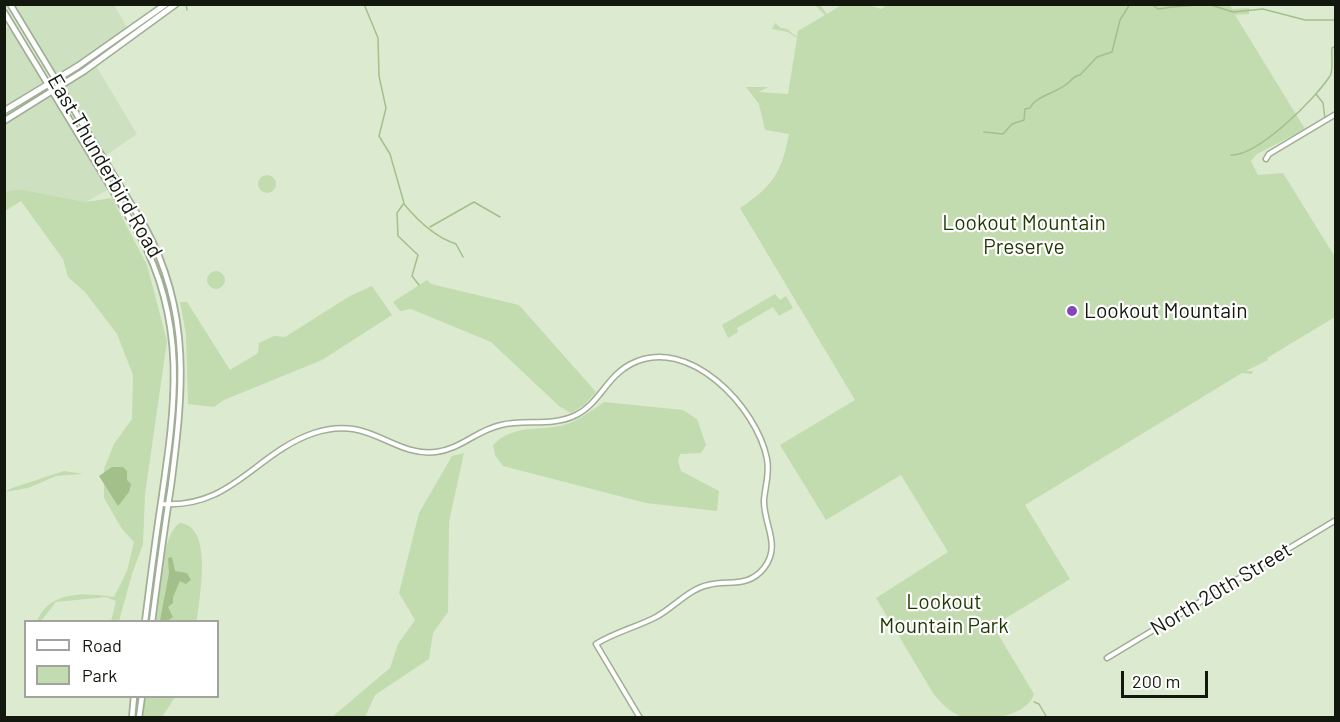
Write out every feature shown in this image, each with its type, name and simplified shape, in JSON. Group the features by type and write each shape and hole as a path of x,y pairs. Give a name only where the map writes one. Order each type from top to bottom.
{"main road":[{"name":"East Thunderbird Road","path":"10,4 154,245 168,279 178,322 182,392 152,620"},
{"path":"4,111 56,80 166,4"},
{"path":"4,121 60,86 176,4"},
{"name":"East Thunderbird Road","path":"4,12 142,240 158,276 169,315 174,349 175,391 145,620"},
{"path":"63,109 77,126 87,130"},
{"path":"77,132 87,130"},
{"path":"132,717 134,698"},
{"path":"139,717 142,698"}],"street":[{"path":"1266,159 1269,154 1335,114"},
{"path":"161,504 186,505 209,499 298,440 322,430 353,428 376,434 415,451 433,452 459,447 501,424 556,422 567,419 593,402 619,371 645,358 671,357 692,365 724,386 740,405 762,443 767,461 765,505 772,550 767,563 751,579 736,584 708,584 657,616 596,644 640,717"},
{"name":"North 20th Street","path":"1107,658 1335,520"}],"shaded area":[{"path":"12,5 114,5 128,29 57,75"},
{"path":"10,26 43,82 5,107 5,29"},
{"path":"96,66 137,134 105,156 65,90 66,85"},
{"path":"48,96 54,98 109,189 86,202 20,189 5,192 5,123"},
{"path":"112,467 123,467 127,471 127,480 131,484 129,492 118,506 99,476"},
{"path":"172,557 175,571 187,573 191,580 186,584 180,581 173,597 173,603 168,607 173,617 168,620 160,620 169,573 168,558"}],"green space":[{"name":"Lookout Mountain Preserve","path":"843,4 868,5 881,9 889,4 1229,4 1232,9 1249,8 1249,14 1235,15 1305,129 1257,154 1251,161 1258,175 1283,173 1335,257 1335,317 1267,358 1268,360 1246,371 1253,371 1252,374 1242,373 1025,505 1070,579 993,626 1034,694 1023,708 1004,716 982,719 963,717 946,707 933,693 876,598 948,552 901,475 826,520 780,445 855,400 740,208 760,193 774,177 783,159 789,134 765,130 759,104 746,87 768,87 759,92 788,94 797,38 788,32 772,29 775,23 781,28 795,30 787,29 797,37 798,31 825,15 815,5 820,5 827,14"},
{"path":"267,175 273,178 276,184 273,190 267,193 261,190 258,184 261,178"},
{"path":"19,189 86,202 112,198 147,265 167,341 145,494 143,544 119,620 111,620 116,601 106,597 56,602 42,620 38,620 50,604 59,599 80,595 114,597 127,571 134,542 122,529 104,498 104,469 114,444 132,419 133,375 117,334 85,292 68,277 63,259 21,201 5,211 5,192"},
{"path":"216,271 222,274 225,280 222,286 216,289 210,286 207,280 210,274"},
{"path":"427,280 431,284 519,305 596,392 584,405 571,413 559,406 491,342 411,309 400,311 393,302"},
{"path":"372,286 392,315 322,360 224,400 214,407 188,404 186,334 180,302 187,302 230,370 258,353 259,343 274,336 285,337 350,296"},
{"path":"775,294 780,300 786,296 793,308 779,316 773,307 737,328 738,332 728,338 722,325"},
{"path":"604,402 683,410 697,419 706,445 701,453 680,454 678,461 681,471 719,491 717,511 646,503 503,466 495,455 493,445 511,433 572,422"},
{"path":"464,453 449,522 448,612 433,633 429,659 375,695 365,717 332,717 390,668 398,644 415,620 399,593 419,513 452,456"},
{"path":"64,471 83,474 56,476 28,488 5,492 12,488"},
{"path":"180,523 191,527 201,549 202,564 197,620 156,620 165,553 174,529"},
{"path":"145,698 174,698 162,717 143,717"}],"waterway":[{"path":"186,4 187,10"},
{"path":"364,4 378,38 379,76 386,108 379,136 390,154 404,203 397,213 398,236 418,255 412,276 419,285"},
{"path":"984,132 1003,134 1012,124 1024,120 1025,109 1080,75 1097,57 1112,52 1120,20 1130,4"},
{"path":"1151,4 1158,9 1206,4"},
{"path":"1208,4 1233,12 1263,9 1305,20 1336,20"},
{"path":"1231,155 1242,153 1270,137 1312,98 1330,76 1332,48 1336,46"},
{"path":"1316,94 1323,103 1325,119"},
{"path":"430,227 474,202 500,217"},
{"path":"404,204 427,228 456,244 463,257"},
{"path":"1034,702 1039,704 1047,718"}],"place":[{"name":"Lookout Mountain","path":"1072,311"}],"park label":[{"name":"Lookout Mountain Park","path":"944,614"}]}
